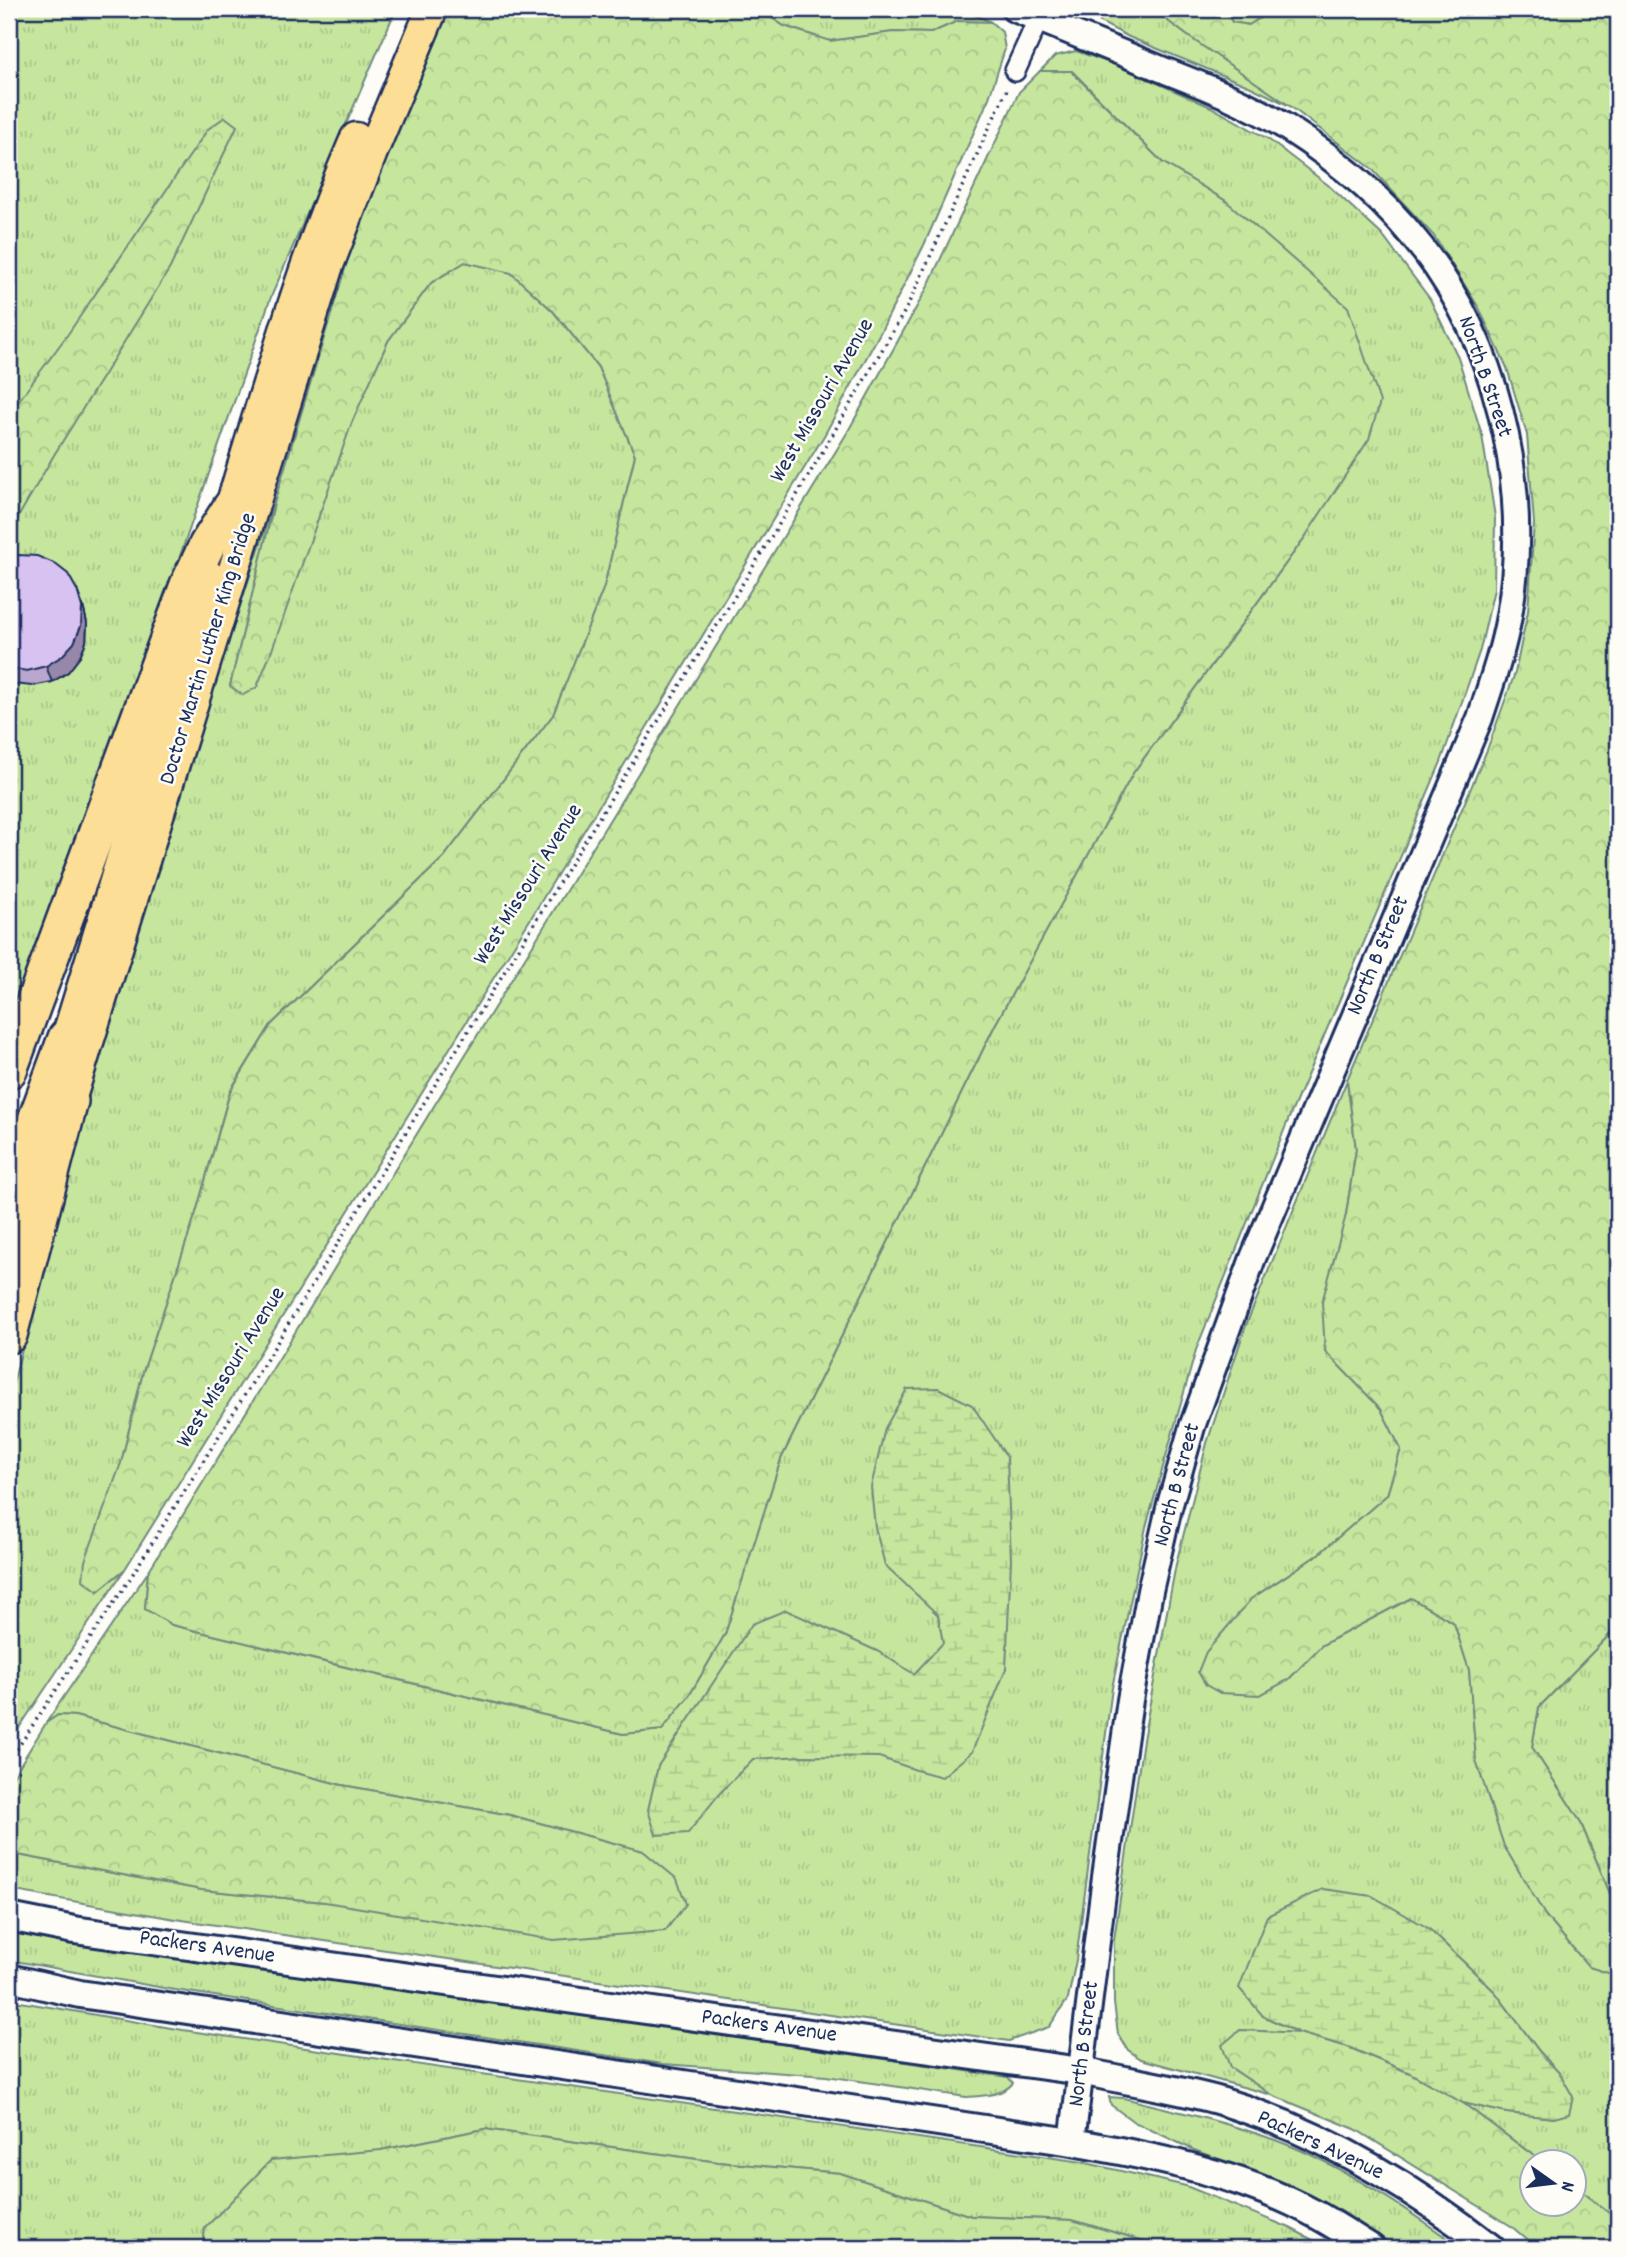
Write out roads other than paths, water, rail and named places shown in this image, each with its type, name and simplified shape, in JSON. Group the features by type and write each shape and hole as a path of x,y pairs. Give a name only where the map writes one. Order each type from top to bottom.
{"highway":[{"path":"9,1070 188,585 207,545 231,507"},
{"path":"9,1193 66,1038"},
{"path":"9,1335 70,1101"}],"main road":[{"name":"Doctor Martin Luther King Bridge","path":"9,1297 342,225 362,148 411,9"},
{"name":"Doctor Martin Luther King Bridge","path":"9,1238 66,1038 289,317 333,191 362,148 432,9"},
{"name":"Packers Avenue","path":"9,1917 74,1930 1082,2071 1217,2100 1286,2126 1354,2157 1448,2215 1491,2248"},
{"path":"9,1978 93,1996 1072,2141 1192,2166 1245,2184 1315,2214 1371,2248"}],"street":[{"name":"North B Street","path":"1014,9 1041,14 1234,98 1285,126 1328,156 1370,191 1435,266 1457,303 1477,346 1504,421 1516,513 1516,565 1509,617 1480,718 1253,1258 1192,1427 1169,1508 1129,1700 1072,2141"},
{"path":"1015,71 1041,14"}]}
